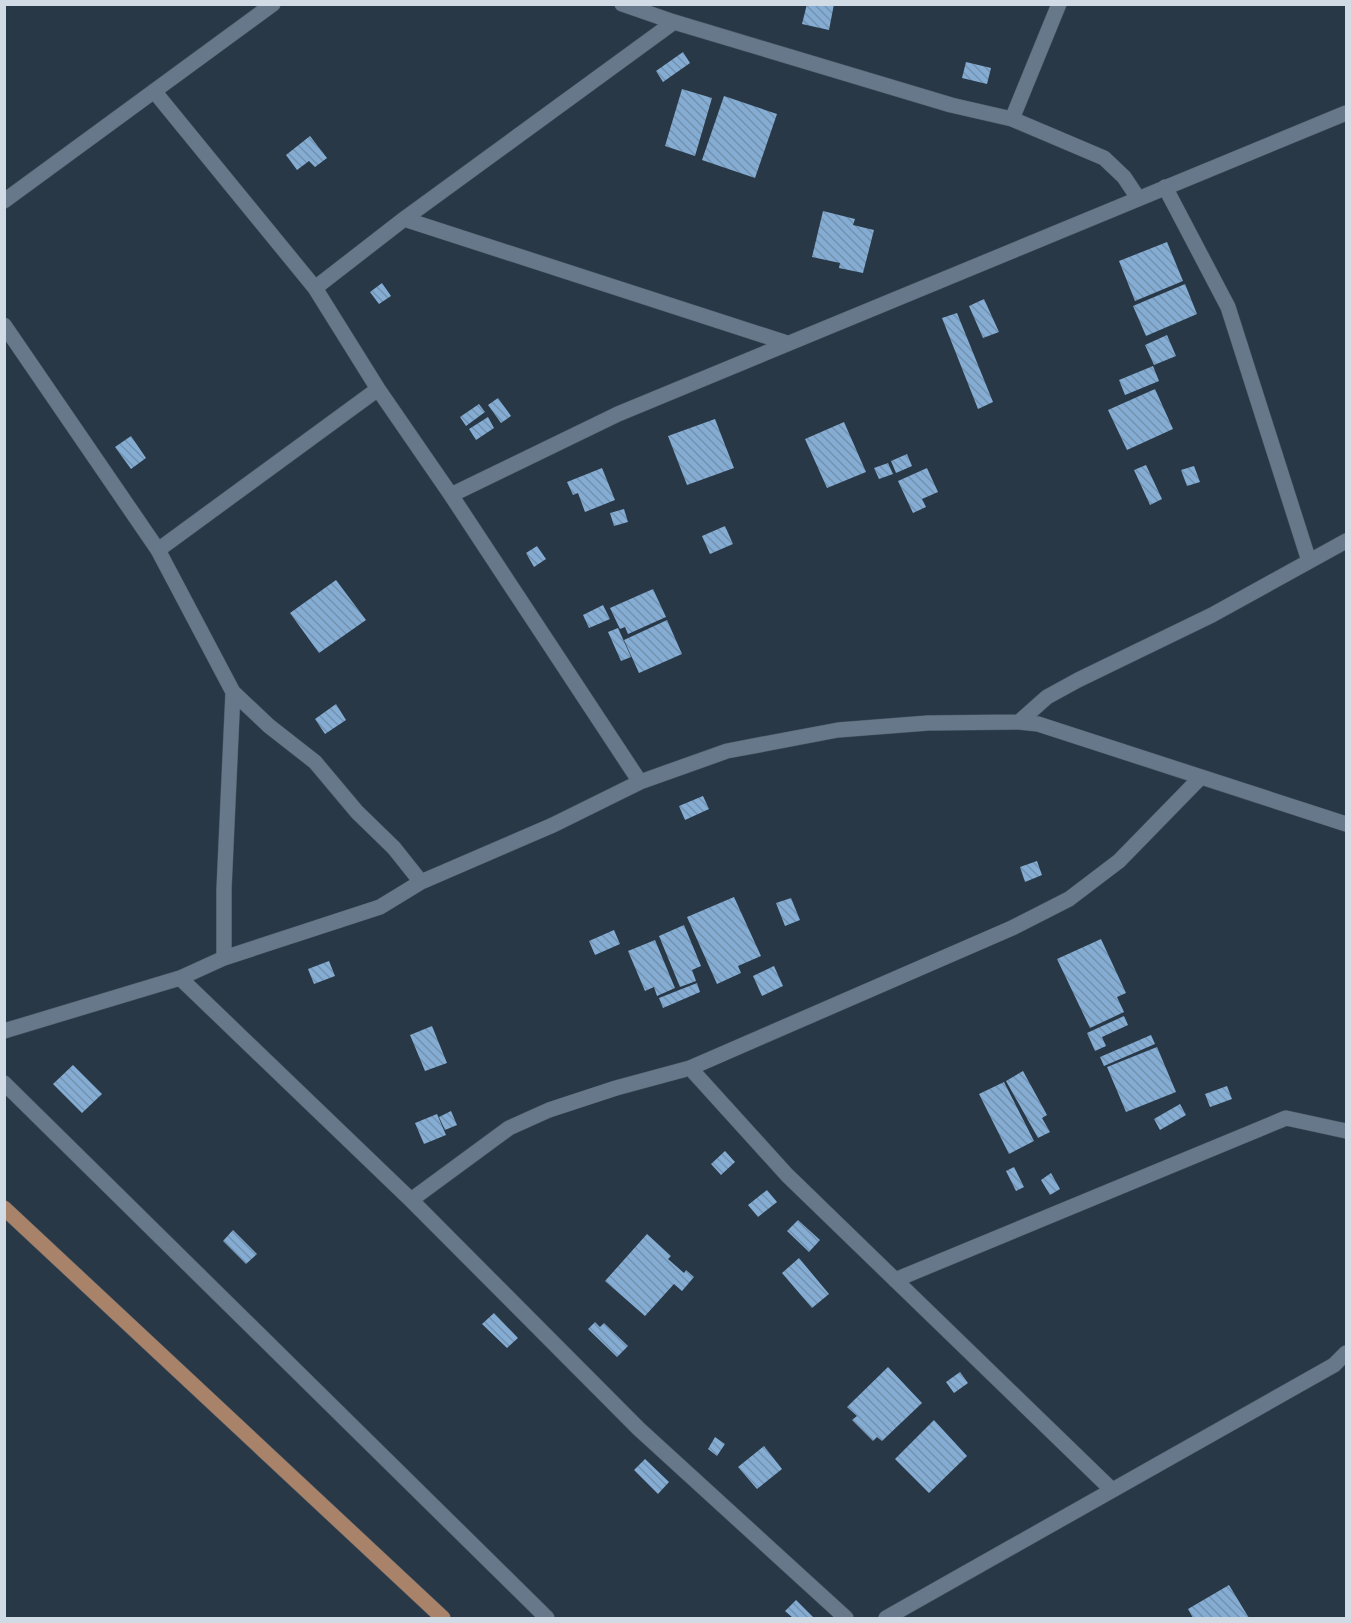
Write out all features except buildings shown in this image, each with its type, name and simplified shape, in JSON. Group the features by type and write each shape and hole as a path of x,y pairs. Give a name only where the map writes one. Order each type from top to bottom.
{"main road":[{"path":"4,1208 443,1618"}],"street":[{"path":"4,201 273,4"},
{"path":"622,4 674,22 951,105 1012,119 1104,158 1124,177 1138,198"},
{"path":"1012,119 1059,4"},
{"path":"315,288 404,219 674,22"},
{"path":"154,91 315,288 378,389 451,495 640,782"},
{"path":"451,495 618,414 1347,113"},
{"path":"1165,187 1228,307 1309,561"},
{"path":"404,219 787,343"},
{"path":"4,325 158,550 233,692 269,726 315,762 357,812 394,848 421,882"},
{"path":"158,550 378,389"},
{"path":"1019,722 1047,697 1212,615 1347,541"},
{"path":"224,958 224,889 233,692"},
{"path":"4,1031 180,978 224,958 380,907 421,882 553,825 640,782 727,751 838,730 928,723 1019,722 1058,730 1347,824"},
{"path":"411,1200 509,1128 561,1106 690,1068 1003,933 1069,899 1119,861 1201,777"},
{"path":"180,978 411,1200 639,1429 846,1618"},
{"path":"690,1068 787,1175 1112,1490"},
{"path":"4,1083 547,1618"},
{"path":"895,1280 1286,1118 1347,1131"},
{"path":"886,1618 1334,1365 1347,1353"}]}
